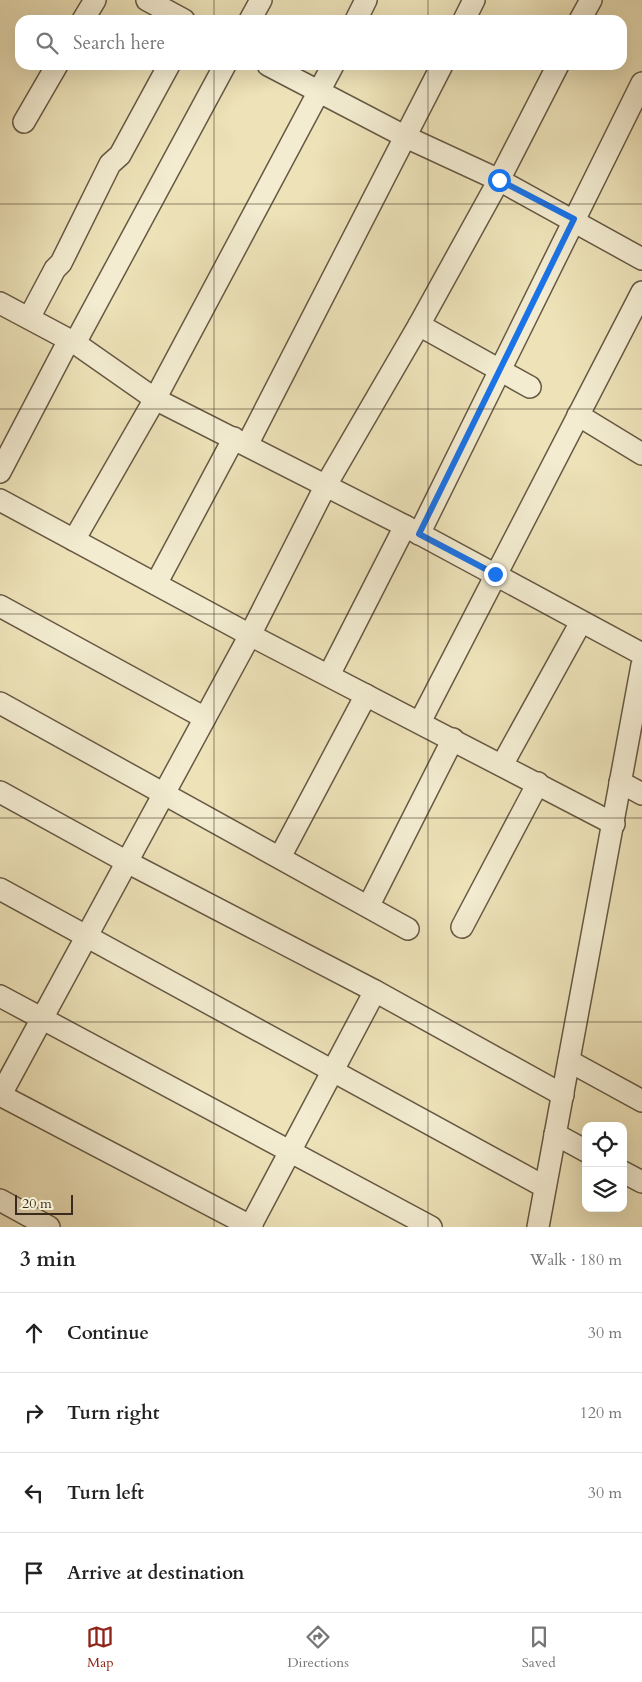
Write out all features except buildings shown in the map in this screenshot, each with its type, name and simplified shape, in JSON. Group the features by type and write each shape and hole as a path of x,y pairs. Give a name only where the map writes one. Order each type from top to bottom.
{"street":[{"path":"86,15 95,0"},
{"path":"147,0 175,15"},
{"path":"253,15 261,0"},
{"path":"358,15 366,0"},
{"path":"466,15 474,0"},
{"path":"583,15 591,0"},
{"path":"24,122 54,70"},
{"path":"29,318 55,269 61,263 110,164 120,155 166,70"},
{"path":"0,472 222,70"},
{"path":"277,70 406,138 499,180 574,219 642,259"},
{"path":"74,540 155,399 330,70"},
{"path":"156,584 240,441 406,138 440,70"},
{"path":"376,991 251,1227 0,1095 250,635 326,486 499,180 555,70"},
{"path":"329,675 412,530 498,370 642,83"},
{"path":"420,722 642,292"},
{"path":"0,303 72,342 155,399 412,530 642,654"},
{"path":"418,326 530,387"},
{"path":"578,415 642,454"},
{"path":"0,500 250,635 614,824"},
{"path":"0,606 205,718"},
{"path":"502,765 581,622"},
{"path":"538,1227 642,665"},
{"path":"280,857 366,695"},
{"path":"0,703 369,905 408,929"},
{"path":"369,905 453,739"},
{"path":"620,782 642,794"},
{"path":"462,927 538,783"},
{"path":"0,792 127,862 376,991 563,1095"},
{"path":"0,889 545,1187"},
{"path":"0,996 431,1227"},
{"path":"569,1061 642,1101"},
{"path":"555,1134 582,1149"},
{"path":"627,1174 642,1182"},
{"path":"0,1200 49,1227"}],"route":[{"path":"495,574 419,534 498,370 574,219 499,180"}]}
